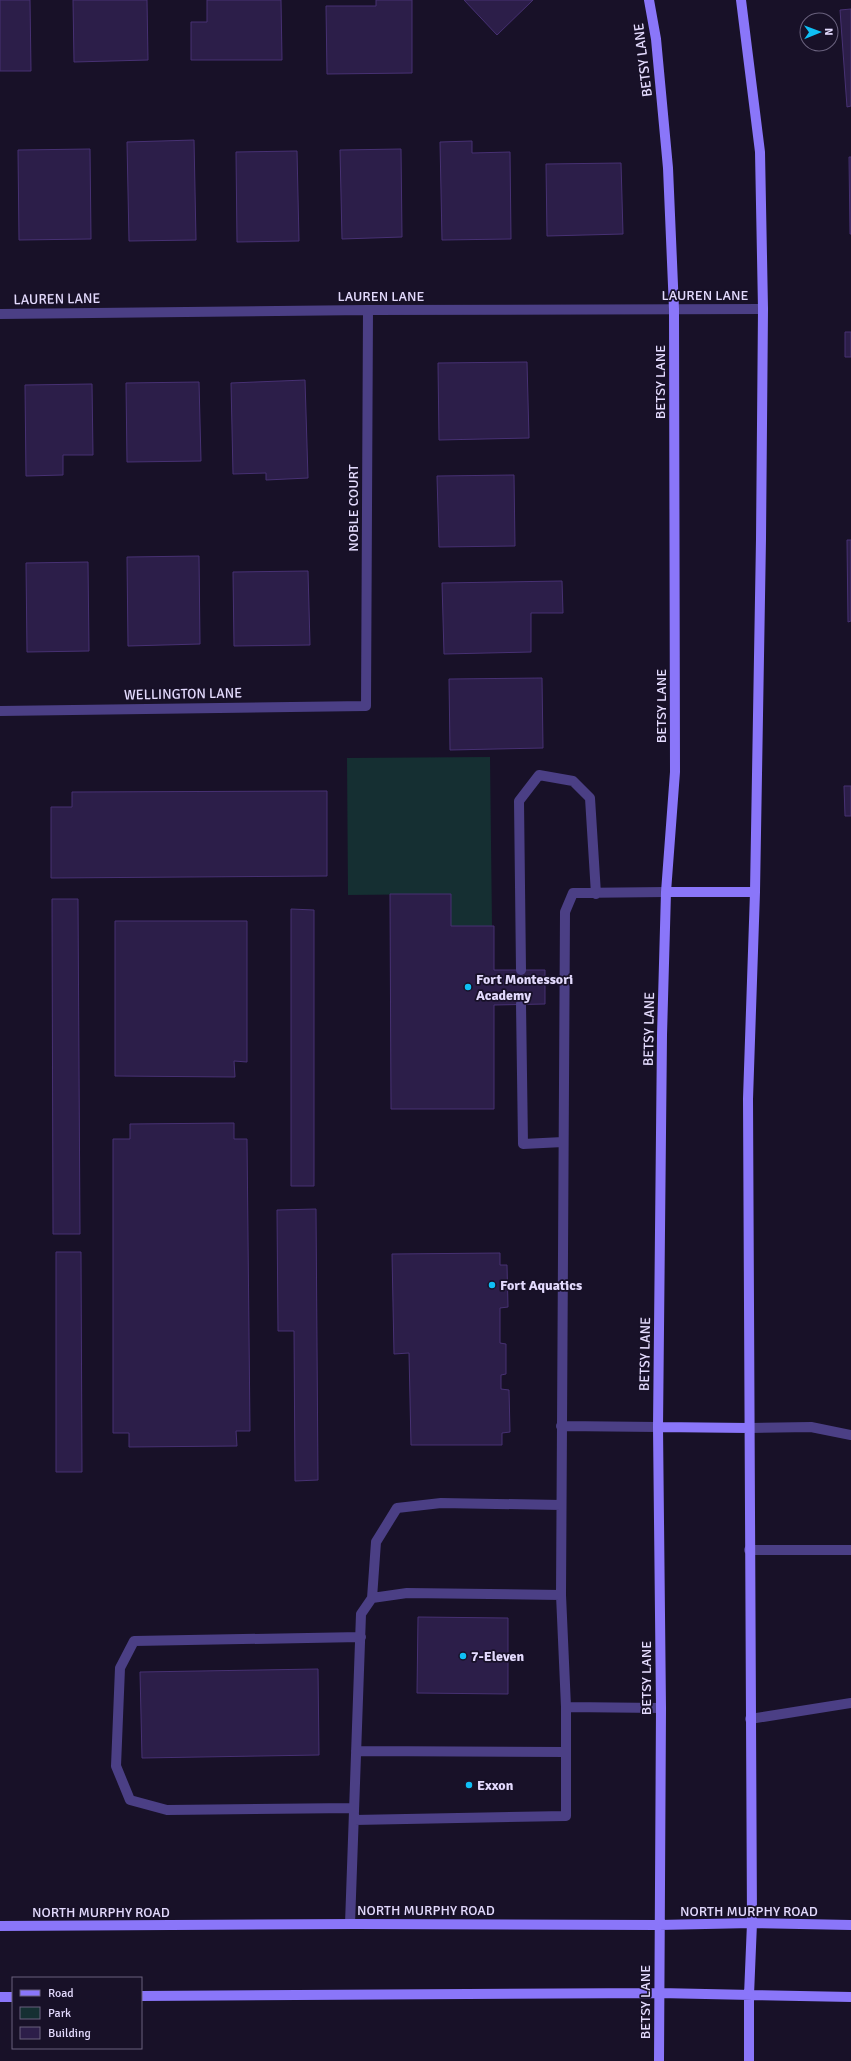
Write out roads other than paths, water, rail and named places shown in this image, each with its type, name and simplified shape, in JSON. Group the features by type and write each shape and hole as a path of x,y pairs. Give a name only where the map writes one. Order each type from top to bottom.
{"main road":[{"name":"BETSY LANE","path":"649,0 656,39 668,168 674,309 675,772 666,892 662,1036 658,1427 661,1708 659,2061"},
{"path":"741,0 760,152 763,309 755,892 748,1099 752,1923 749,1995 749,2061"},
{"path":"666,892 755,892"},
{"path":"658,1427 749,1428"},
{"name":"NORTH MURPHY ROAD","path":"0,1926 350,1924 659,1925 752,1923 851,1925"},
{"path":"142,1996 659,1992 851,1997"},
{"path":"0,1997 12,1997"}],"street":[{"name":"LAUREN LANE","path":"0,314 368,310 763,309"},
{"name":"NOBLE COURT","path":"366,706 368,310"},
{"name":"WELLINGTON LANE","path":"0,711 366,706"},
{"path":"521,970 519,801 539,775 573,781 590,798 596,894"},
{"path":"354,1820 566,1816 566,1707 561,1595 564,912 573,893 596,894 666,892"},
{"path":"521,1004 523,1144 563,1142"},
{"path":"561,1426 658,1427"},
{"path":"749,1428 811,1427 851,1435"},
{"path":"350,1924 361,1614 372,1598 376,1542 397,1508 441,1503 561,1505"},
{"path":"749,1550 851,1550"},
{"path":"372,1598 407,1594 561,1595"},
{"path":"354,1808 167,1810 130,1800 116,1766 120,1668 134,1641 361,1637"},
{"path":"750,1719 851,1704"},
{"path":"566,1707 661,1708"},
{"path":"356,1751 566,1752"}],"place":[{"name":"Fort Montessori Academy","path":"468,987"},
{"name":"Fort Aquatics","path":"492,1285"},
{"name":"7-Eleven","path":"463,1656"},
{"name":"Exxon","path":"469,1785"}]}
